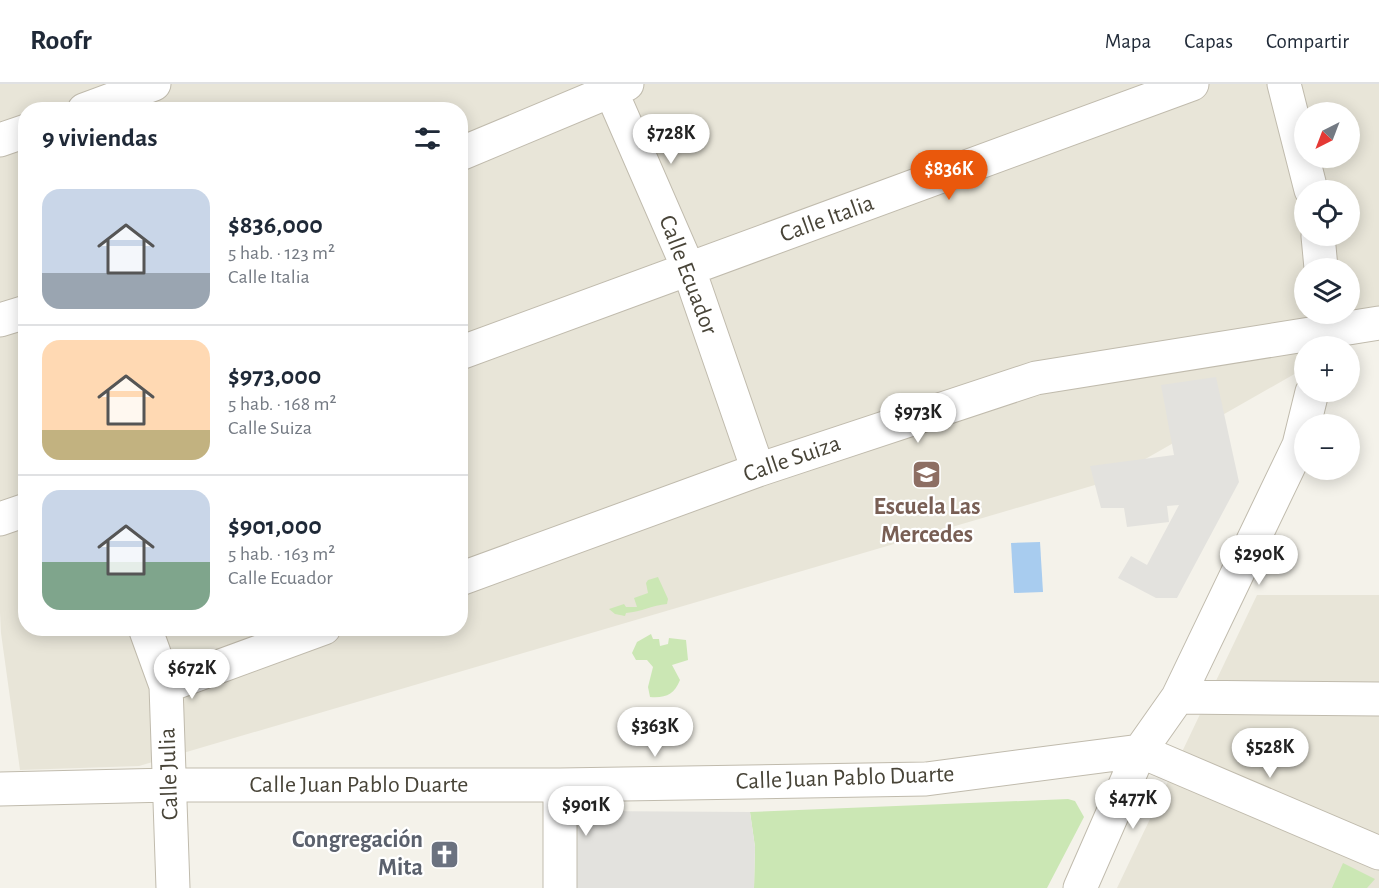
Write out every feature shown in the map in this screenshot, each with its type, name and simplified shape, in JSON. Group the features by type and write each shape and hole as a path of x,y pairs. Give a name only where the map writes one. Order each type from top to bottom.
{"street":[{"path":"106,102 154,84"},
{"name":"Calle Italia","path":"468,350 1192,84"},
{"path":"1284,84 1308,180"},
{"path":"468,150 615,86"},
{"name":"Calle Ecuador","path":"615,86 689,270 758,470"},
{"path":"0,140 18,134"},
{"path":"0,320 18,314"},
{"name":"Calle Suiza","path":"468,576 758,470 1036,378 1379,323"},
{"path":"1080,888 1140,751 1178,697 1299,445 1310,402"},
{"path":"0,519 18,513"},
{"name":"Calle Julia","path":"148,636 166,686 172,888"},
{"path":"166,686 302,636"},
{"path":"1178,697 1379,699"},
{"path":"1140,751 1379,853"},
{"name":"Calle Juan Pablo Duarte","path":"0,789 170,785 560,785 926,779 1140,751"},
{"path":"560,785 560,888"}],"shaded area":[{"path":"0,84 1379,84 1379,340 1360,343 1360,336 1294,336 1294,374 1105,482 139,766 20,770 0,612"},
{"path":"1216,377 1239,482 1177,598 1156,598 1118,578 1131,556 1147,565 1179,505 1167,506 1169,522 1127,527 1124,508 1101,508 1090,466 1174,455 1161,385"},
{"path":"1257,595 1379,595 1379,888 1117,888"},
{"path":"587,811 750,812 755,847 754,888 575,888 573,825 578,815"}],"green space":[{"path":"658,577 668,599 667,604 626,613 625,616 615,614 609,609 624,604 626,607 637,607 634,598 648,593 646,583"},
{"path":"651,634 653,639 659,639 660,646 668,644 669,638 686,640 688,660 672,665 680,680 672,692 661,697 650,697 648,687 653,667 647,660 636,660 632,653 637,642"},
{"path":"1068,799 1075,801 1084,817 1047,888 754,888 755,847 750,812"},
{"path":"1343,863 1375,879 1367,888 1332,888"}],"water":[{"path":"1040,542 1043,592 1014,593 1011,543"}],"place":[{"name":"Escuela Las Mercedes","path":"927,474"},
{"name":"Congregación Mita","path":"444,854"}]}
